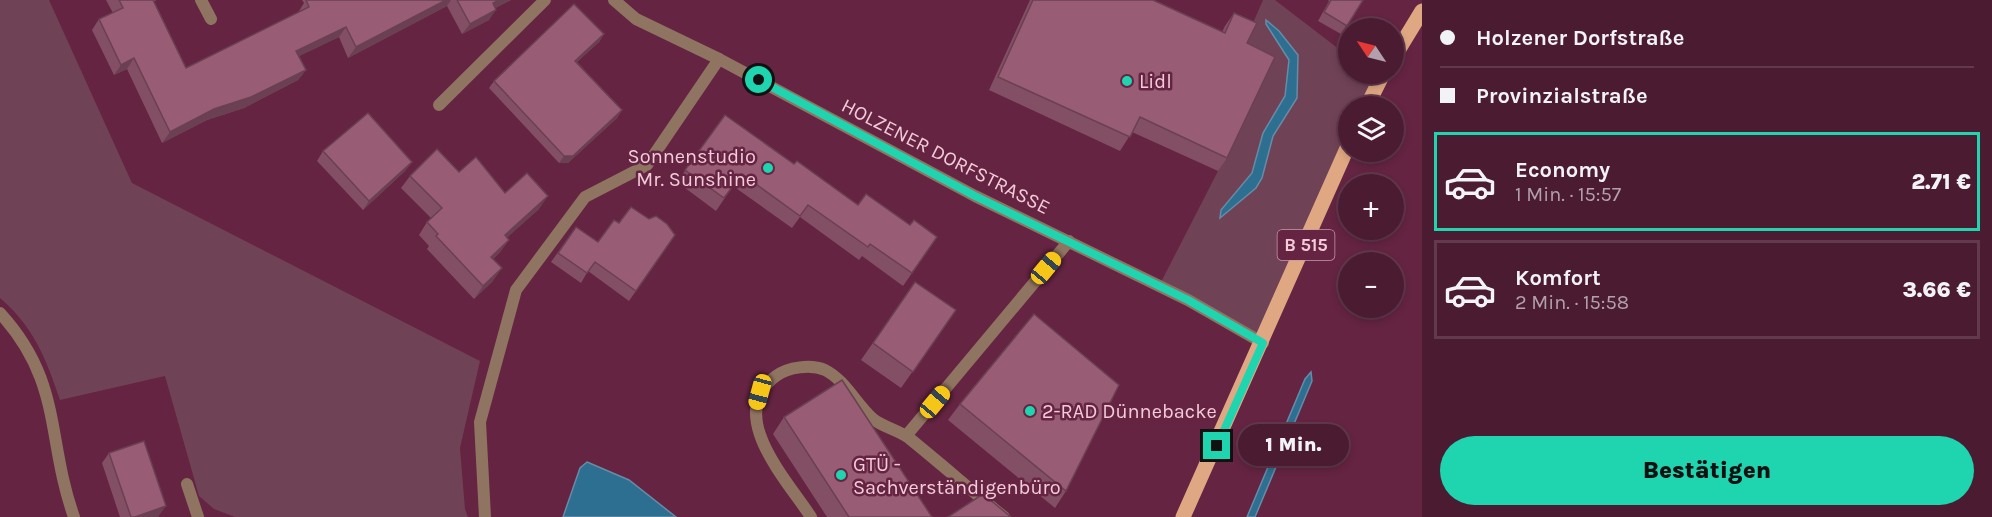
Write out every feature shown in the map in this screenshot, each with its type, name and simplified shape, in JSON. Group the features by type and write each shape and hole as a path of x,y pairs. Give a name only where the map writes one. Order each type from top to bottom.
{"main road":[{"path":"1404,41 1422,11"},
{"name":"B 515","path":"1184,517 1263,343 1341,162"}],"street":[{"path":"201,0 211,19"},
{"path":"439,105 545,0"},
{"name":"HOLZENER DORFSTRASSE","path":"614,0 636,19 719,59 975,196 1188,300 1263,343"},
{"path":"485,517 480,422 516,290 585,197 646,165 719,59"},
{"path":"906,436 1069,241"},
{"path":"0,313 15,330 41,375 52,414 66,495 74,517"},
{"path":"811,517 761,442 756,409 760,392 769,381 781,372 809,367 825,370 839,381 873,419 906,436 1004,517"},
{"path":"187,484 198,517"}],"shaded area":[{"path":"0,0 49,0 132,183 480,361 460,448 465,509 468,517 235,517 214,509 199,496 165,376 60,400 38,344 22,320 0,298"},
{"path":"1263,0 1275,0 1338,48 1338,84 1377,84 1371,96 1338,96 1338,162 1341,162 1263,343 1159,286 1218,171 1238,57"}],"water":[{"path":"1266,20 1279,31 1298,55 1297,98 1273,136 1262,178 1256,188 1220,218 1221,210 1252,173 1263,133 1285,96 1289,60 1266,24"},
{"path":"1311,372 1312,381 1255,517 1247,517 1305,379"},
{"path":"587,462 629,480 676,517 563,517 580,468"}],"building":[{"path":"119,0 153,0 186,68 309,7 306,0 446,0 356,47 346,27 296,51 306,70 251,97 214,109 170,132 134,58 121,65 99,19 123,8"},
{"path":"457,0 499,0 493,3 496,10 470,24"},
{"name":"Lidl","path":"1033,0 1153,0 1225,33 1234,13 1257,23 1247,43 1275,57 1227,158 1140,117 1130,137 998,77"},
{"path":"1331,0 1363,0 1352,18 1338,18 1338,21 1324,12"},
{"path":"574,4 604,34 575,61 622,110 573,156 564,156 494,81"},
{"path":"368,113 412,162 369,201 323,151"},
{"path":"725,115 794,164 797,161 858,205 866,194 910,225 914,220 937,237 912,273 870,244 868,247 808,205 800,216 742,174 724,198 685,170"},
{"path":"437,149 459,172 476,157 505,193 527,173 548,196 505,235 509,240 491,257 502,268 483,286 436,236 438,234 427,222 442,208 410,176"},
{"path":"631,207 649,219 656,216 667,224 675,235 636,291 595,262 587,273 558,253 576,227 598,242 614,220 619,223"},
{"path":"915,282 956,310 913,372 873,343"},
{"name":"2-RAD Dünnebacke","path":"1034,314 1119,385 1066,491 960,404"},
{"name":"GTÜ - Sachverständigenbüro","path":"842,380 932,517 849,517 784,417"},
{"path":"144,441 166,506 131,517 109,453"},
{"path":"983,494 1011,517 948,517"}],"place":[{"name":"Lidl","path":"1127,81"},
{"name":"Sonnenstudio Mr. Sunshine","path":"768,168"},
{"name":"2-RAD Dünnebacke","path":"1030,411"},
{"name":"GTÜ - Sachverständigenbüro","path":"841,475"}],"route":[{"path":"759,80 975,196 1188,300 1263,343 1217,446"}]}
